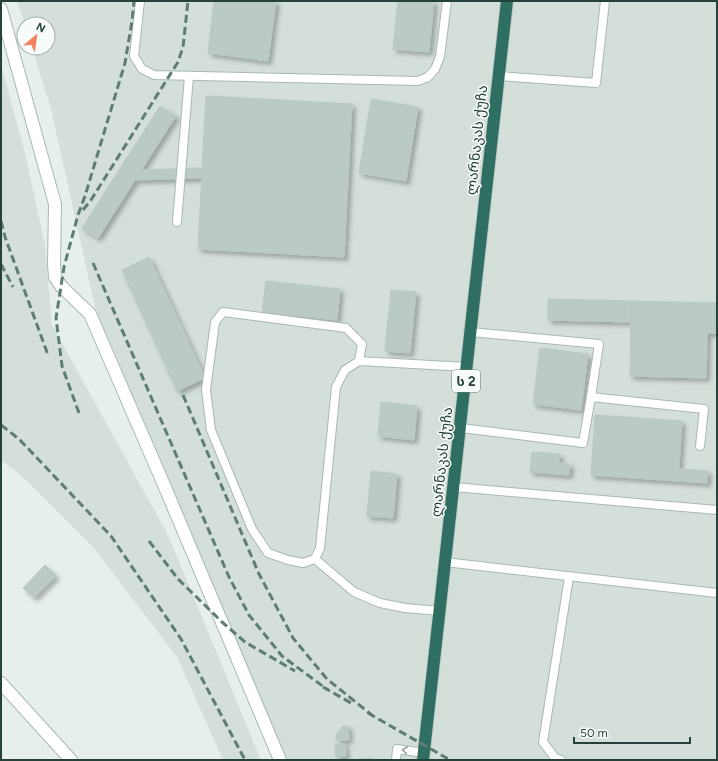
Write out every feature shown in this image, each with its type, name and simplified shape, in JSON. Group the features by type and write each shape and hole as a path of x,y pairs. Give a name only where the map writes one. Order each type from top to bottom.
{"highway":[{"name":"ლარნაკას ქუჩა","path":"423,756 508,1"}],"street":[{"path":"1,9 55,204 55,277 61,286 90,314 280,760"},
{"path":"1,683 71,760"}],"lane":[{"path":"140,1 134,56 142,69 154,75 418,81 428,77 435,69 440,57 447,1"},
{"path":"499,76 596,84 605,1"},
{"path":"177,222 189,76"},
{"path":"359,361 362,344 346,328 223,312 215,322 206,390 211,430 252,529 268,553 288,560 303,563 315,559 320,548 336,387 345,370 359,361 467,368"},
{"path":"460,428 583,443 599,344 471,332"},
{"path":"591,397 704,410 700,446"},
{"path":"454,486 717,510"},
{"path":"315,559 354,592 380,604 440,611"},
{"path":"445,562 717,593"},
{"path":"561,760 555,758 543,742 569,577"},
{"path":"396,760 397,749 423,756"}],"shaded area":[{"path":"17,1 717,1 717,760 280,760 105,352 51,109 34,56 56,56 56,16 22,16"},
{"path":"1,65 25,153 45,245 52,325 168,535 261,760 223,760 177,657 94,548 24,478 1,460"}],"building":[{"path":"214,1 276,1 268,61 208,53"},
{"path":"398,1 434,1 429,52 393,49"},
{"path":"206,96 352,104 344,257 198,249"},
{"path":"371,99 418,107 406,181 359,173"},
{"path":"160,106 176,116 98,238 82,228"},
{"path":"202,168 201,178 135,180 141,170"},
{"path":"149,257 205,378 177,391 122,270"},
{"path":"266,281 340,289 337,320 262,312"},
{"path":"391,290 416,292 410,353 385,351"},
{"path":"548,299 631,301 631,322 548,320"},
{"path":"631,301 708,303 706,378 630,376"},
{"path":"708,303 717,303 717,333 707,333"},
{"path":"540,348 588,354 581,410 533,404"},
{"path":"381,402 417,406 414,440 378,436"},
{"path":"595,415 682,421 678,481 591,475"},
{"path":"532,452 560,454 559,463 570,464 569,475 530,472"},
{"path":"679,469 708,471 707,483 678,481"},
{"path":"371,471 397,474 393,518 367,516"},
{"path":"45,565 56,576 34,598 23,588"},
{"path":"343,726 348,726 349,740 336,741 336,735"},
{"path":"345,744 346,756 336,757 335,745"},
{"path":"371,758 372,760 349,760"}],"railway":[{"path":"79,413 62,366 56,318 64,267 78,215 125,63 134,1"},
{"path":"83,210 91,200 178,62 183,47 188,1"},
{"path":"1,221 5,237 48,355"},
{"path":"93,263 229,577 249,615 282,656 328,690"},
{"path":"1,264 13,287"},
{"path":"183,395 259,574 293,638 327,679 373,716"},
{"path":"1,425 19,439 111,536 181,639 245,760"},
{"path":"149,541 178,579 222,622 245,642 295,671"},
{"path":"323,687 351,703"},
{"path":"368,713 450,760"}]}
